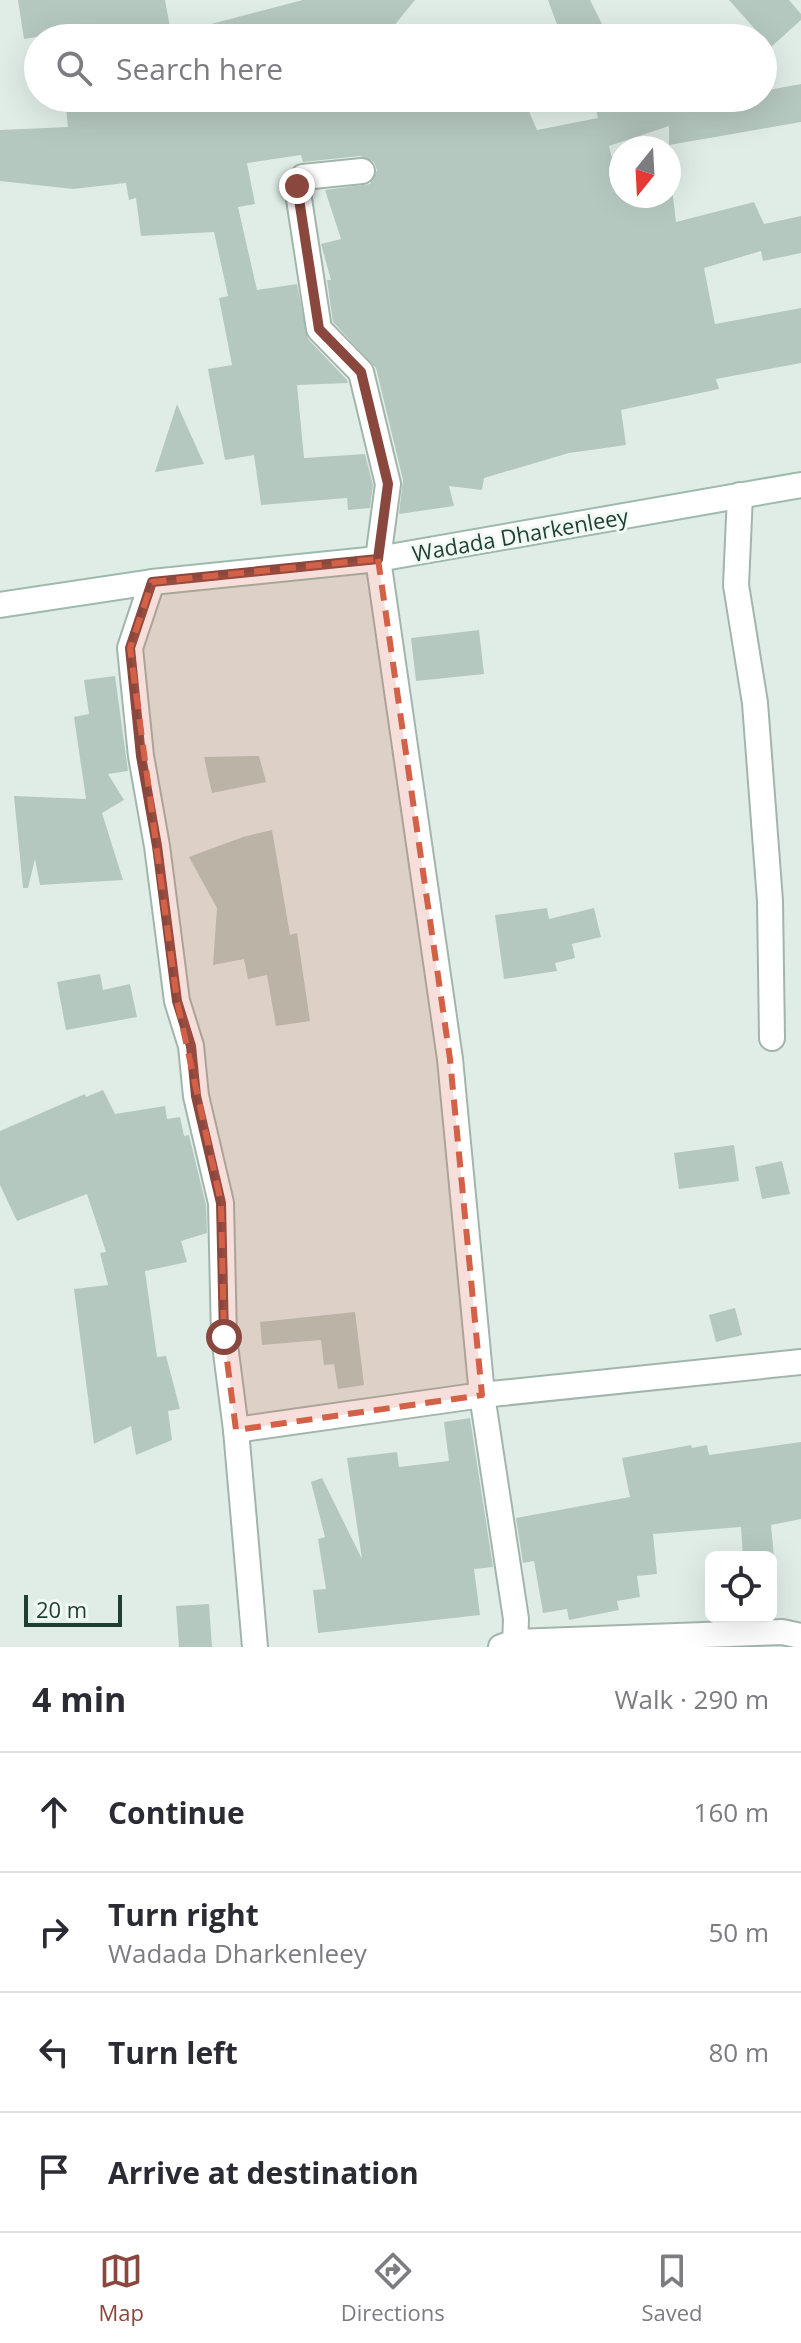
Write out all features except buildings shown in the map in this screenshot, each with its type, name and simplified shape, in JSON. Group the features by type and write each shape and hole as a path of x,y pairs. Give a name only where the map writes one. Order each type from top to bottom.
{"street":[{"path":"362,171 303,177 297,186 319,329 361,372 388,484 378,559 450,1059 482,1395 516,1619 510,1645 782,1632 801,1636"},
{"name":"Wadada Dharkenleey","path":"0,605 152,582 378,559 801,485"},
{"path":"740,495 736,585 755,703 770,901 772,1038"},
{"path":"152,582 130,648 142,769 157,846 177,1001 191,1046 196,1096 221,1203 224,1337 236,1430 255,1647"},
{"path":"236,1430 482,1395 801,1362"}],"highlighted area":[{"path":"378,559 450,1059 482,1395 236,1430 224,1337 221,1203 177,1001 130,648 152,582"}],"route":[{"path":"224,1337 221,1203 196,1096 191,1046 177,1001 157,846 141,756 138,701 130,648 152,582 378,559 388,484 361,372 319,329 304,248 297,186"}]}
